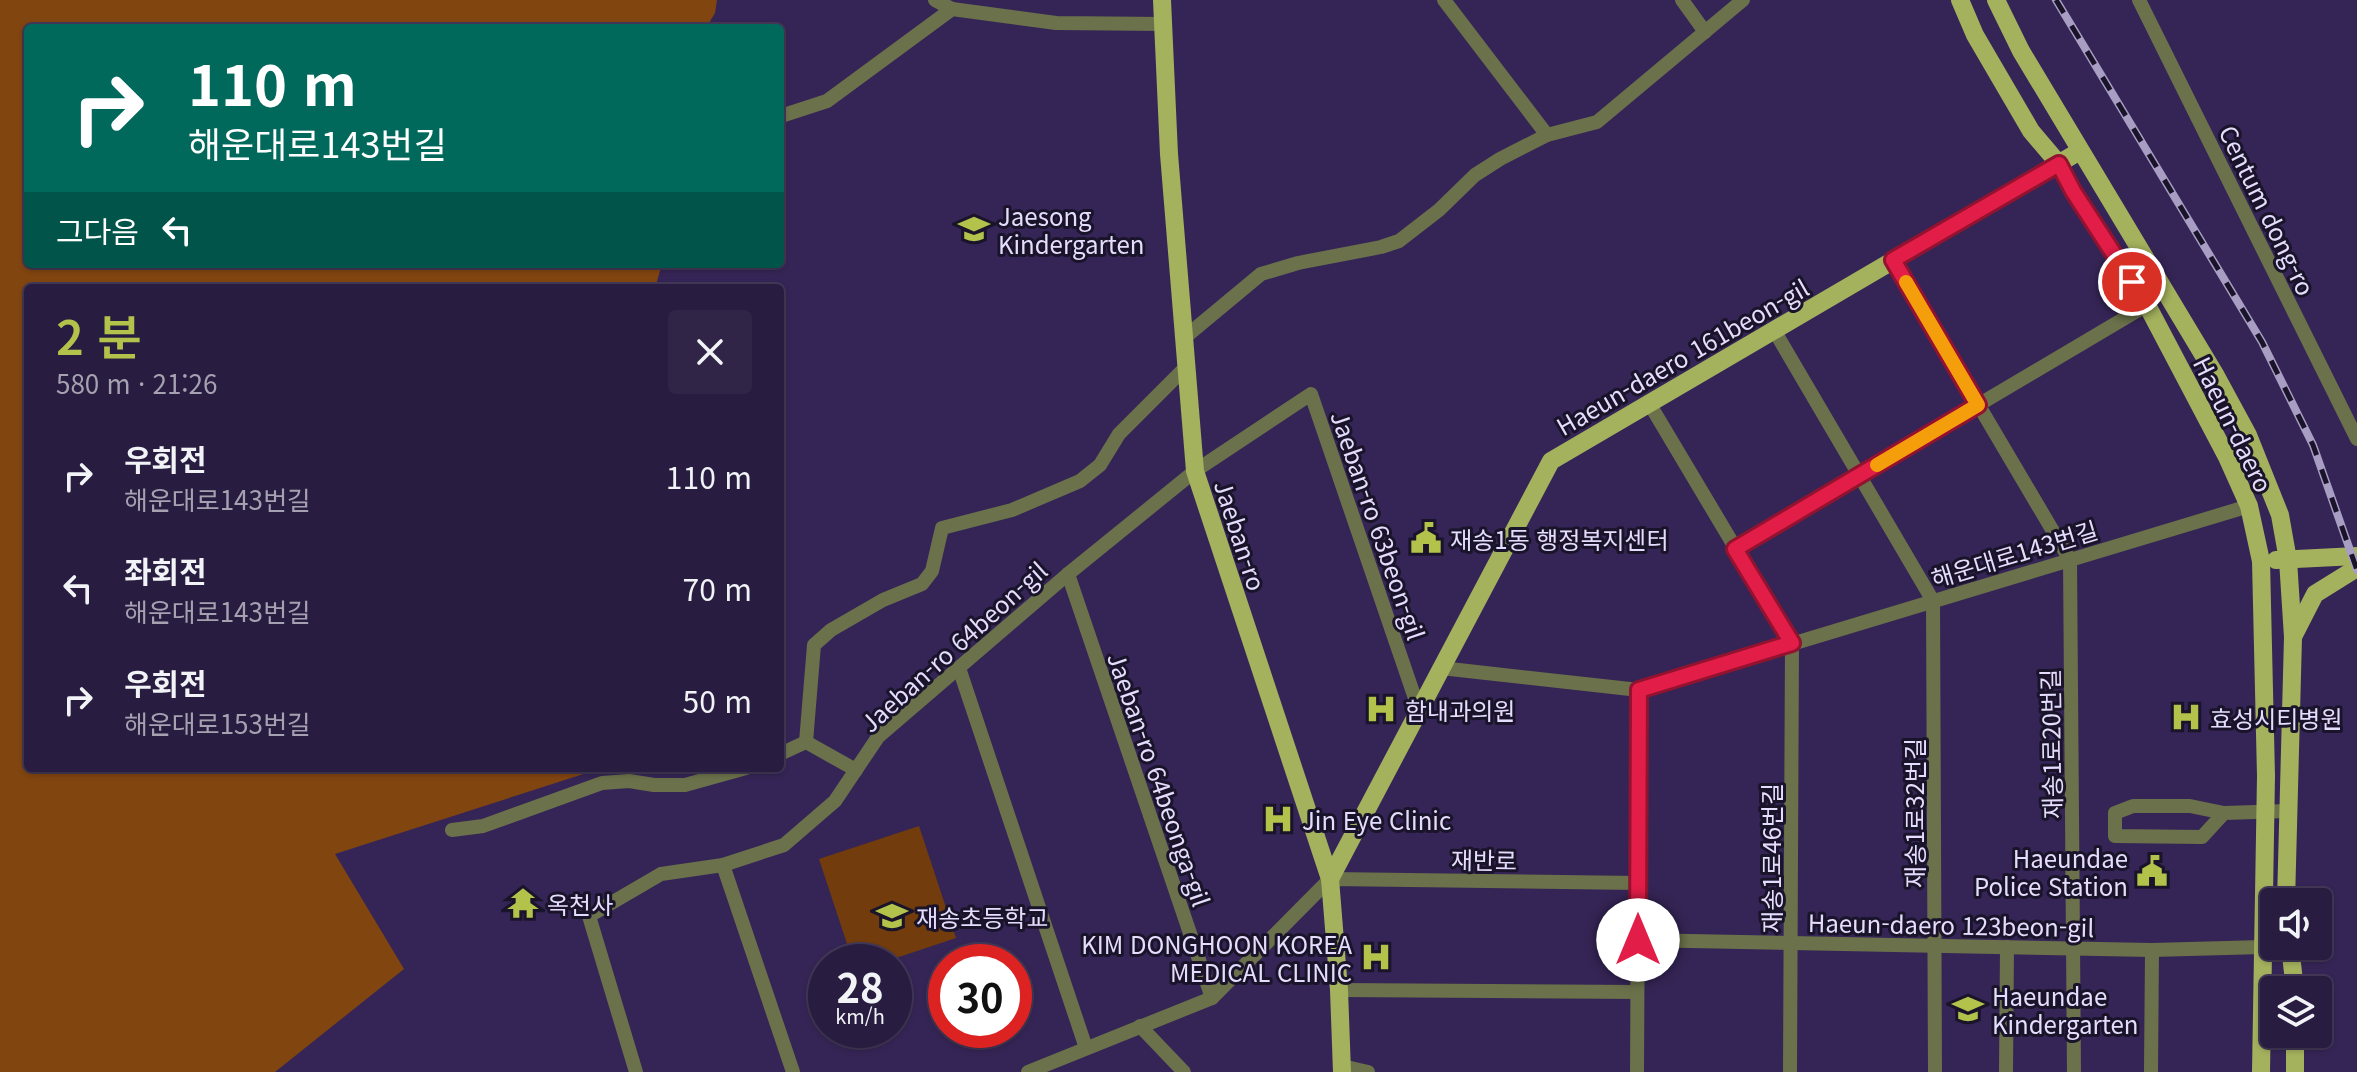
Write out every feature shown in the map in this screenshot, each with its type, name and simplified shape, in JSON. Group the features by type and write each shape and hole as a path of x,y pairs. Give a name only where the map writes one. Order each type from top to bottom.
{"main road":[{"name":"Jaeban-ro","path":"1162,0 1169,154 1195,471 1330,879 1342,1069"},
{"name":"Haeun-daero","path":"1960,0 1975,35 2031,131 2059,164 2073,191 2147,305 2227,457 2249,506 2261,561 2264,888"},
{"name":"Haeun-daero","path":"1996,0 2021,51 2248,435 2280,515 2288,560 2293,637 2286,888"},
{"name":"Haeun-daero 161beon-gil","path":"1330,879 1551,461 2080,151"},
{"path":"2261,561 2357,556"},
{"path":"2293,637 2315,594 2357,568"},
{"name":"Haeun-daero","path":"2261,1072 2263,960"},
{"path":"2295,1048 2295,1072"}],"street":[{"path":"935,0 952,9 1056,23 1163,24"},
{"path":"1444,0 1547,135"},
{"path":"1682,0 1705,32"},
{"path":"1184,338 1261,274 1399,241 1439,210 1475,175 1547,135 1597,122 1743,0"},
{"name":"Centum dong-ro","path":"2139,0 2357,439"},
{"path":"784,115 827,101 952,9"},
{"path":"1893,260 2070,560"},
{"path":"1735,549 2147,305"},
{"path":"1774,330 1933,601"},
{"path":"806,742 814,645 831,630 883,600 922,584 932,571 942,528 1012,510 1080,481 1100,465 1119,434 1185,368"},
{"name":"Jaeban-ro 63beon-gil","path":"1195,471 1311,394 1419,710"},
{"path":"1649,403 1792,643"},
{"name":"Jaeban-ro 64beon-gil","path":"636,1072 589,916 661,874 723,865 784,845 835,801 878,737 1068,574 1195,471"},
{"name":"해운대로143번길","path":"1441,668 1639,690 2249,506"},
{"name":"재송1로20번길","path":"2070,560 2074,1072"},
{"name":"Jaeban-ro 64beonga-gil","path":"1068,574 1212,998"},
{"name":"재송1로32번길","path":"1933,601 1935,1072"},
{"name":"재송1로46번길","path":"1790,1072 1792,643"},
{"path":"959,668 1086,1048"},
{"path":"1637,1072 1639,690"},
{"path":"784,752 806,742"},
{"path":"806,742 856,770"},
{"path":"452,830 483,826 602,783 629,781 685,785 732,772"},
{"path":"2224,813 2202,837 2115,836 2115,813 2133,806 2190,806 2224,813 2287,811"},
{"path":"723,865 793,1072"},
{"path":"1030,1071 1212,998 1330,879"},
{"name":"재반로","path":"1330,879 1638,883"},
{"name":"Haeun-daero 123beon-gil","path":"1638,940 2152,950 2260,947"},
{"path":"2006,1072 2007,947"},
{"path":"2151,1072 2152,950"},
{"path":"1339,990 1637,992"},
{"path":"1140,1026 1184,1072"},
{"path":"1342,1069 1368,1072"}],"shaded area":[{"path":"0,0 717,0 715,13 708,24 24,24 24,268 661,268 656,284 24,284 24,772 590,772 335,854 404,969 275,1072 0,1072"},
{"path":"919,826 956,938 928,944 928,947 912,953 912,944 847,944 819,859"}],"railway":[{"path":"2056,0 2262,342 2313,445 2357,570"}],"slow traffic":[{"path":"1877,465 1978,405 1906,282"}],"place":[{"name":"Jaesong Kindergarten","path":"974,229"},
{"name":"재송1동 행정복지센터","path":"1426,538"},
{"name":"함내과의원","path":"1381,709"},
{"name":"효성시티병원","path":"2186,717"},
{"name":"Jin Eye Clinic","path":"1278,819"},
{"name":"Haeundae Police Station","path":"2152,871"},
{"name":"옥천사","path":"523,903"},
{"name":"재송초등학교","path":"892,916"},
{"name":"KIM DONGHOON KOREA MEDICAL CLINIC","path":"1376,957"},
{"name":"Haeundae Kindergarten","path":"1968,1009"}],"route":[{"path":"1638,940 1639,690 1792,643 1735,549 1978,405 1893,260 2059,164 2132,282"}]}
